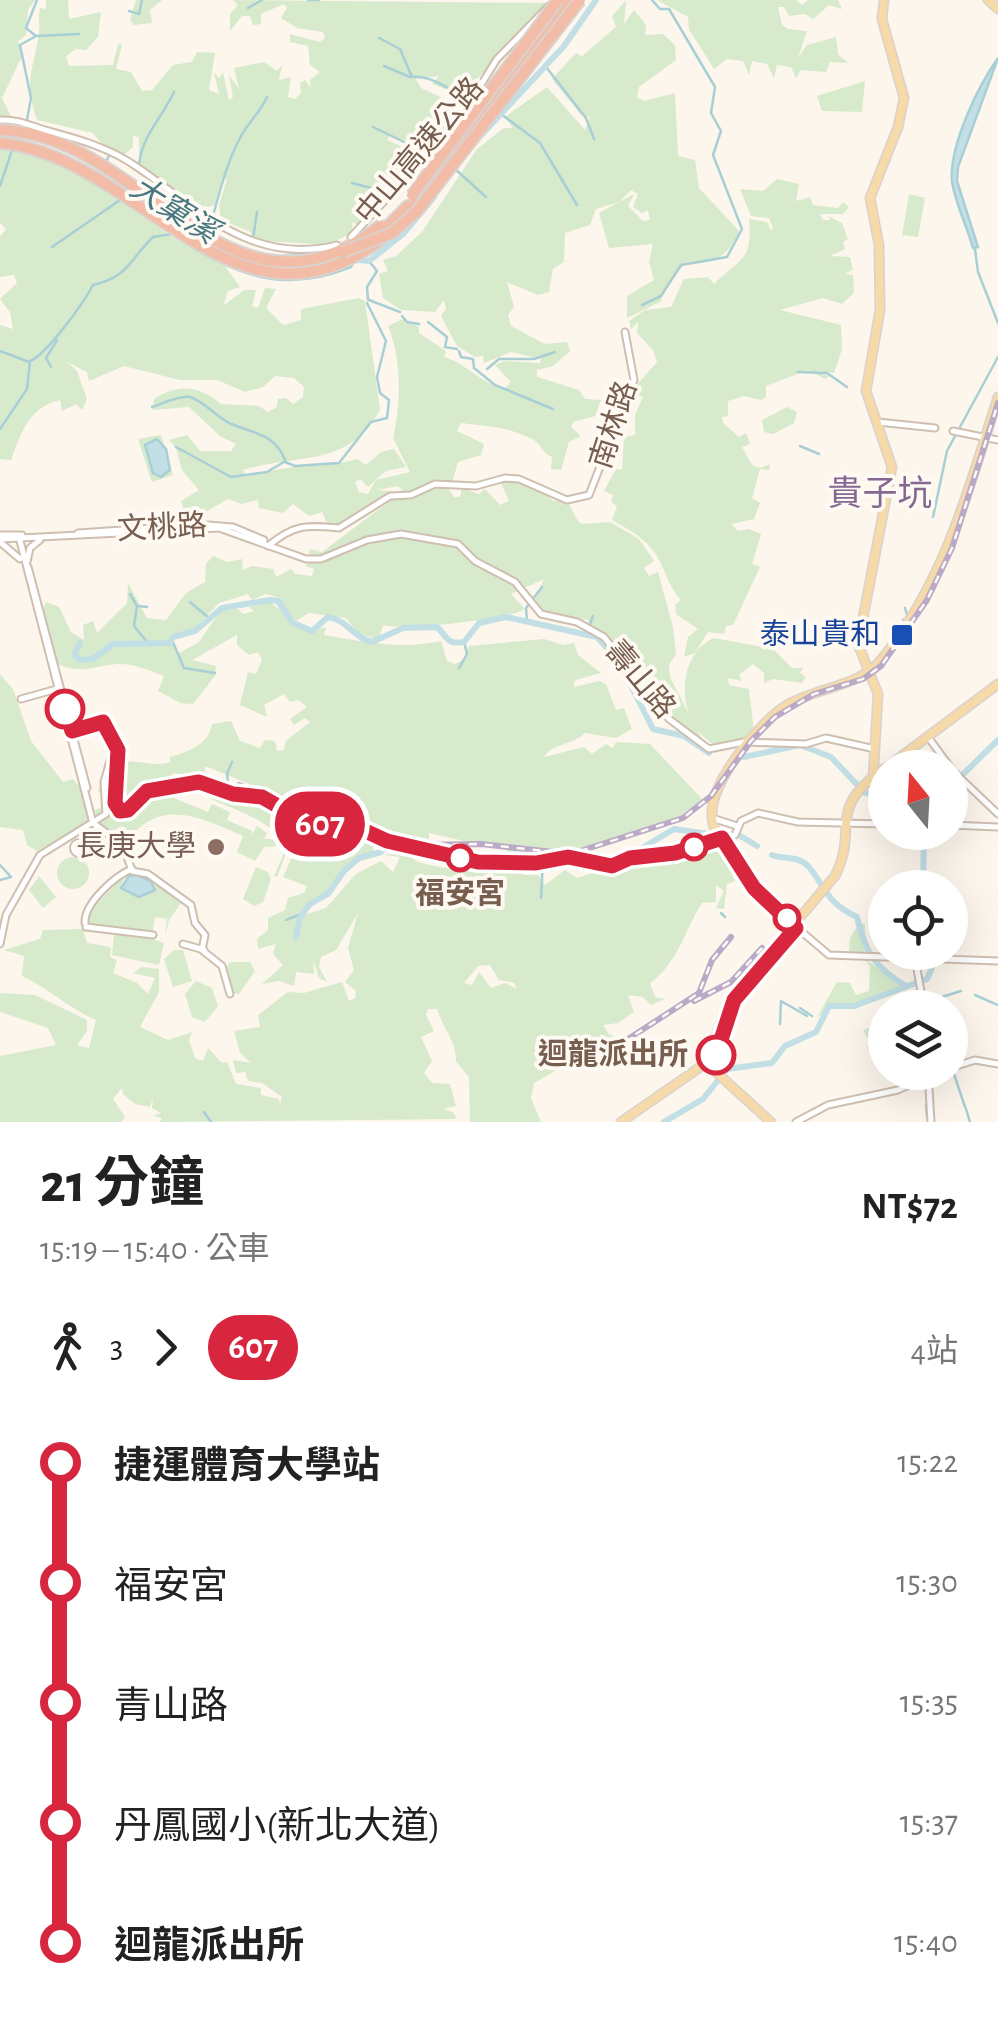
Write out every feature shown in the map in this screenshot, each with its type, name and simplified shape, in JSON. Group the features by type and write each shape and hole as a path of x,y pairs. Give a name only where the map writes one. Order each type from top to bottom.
{"highway":[{"name":"中山高速公路","path":"0,136 79,167 227,262 295,273 350,257 396,227 524,65 567,0"},
{"path":"0,136 38,137 77,153 202,238 256,262 308,262 371,242 400,227 430,194 513,82 567,0"},
{"path":"0,136 39,135 80,153 217,245 256,260 297,261 341,250 376,230 412,195 567,0"},
{"path":"439,171 499,111 567,0"},
{"path":"439,171 476,109 567,0"},
{"path":"430,194 567,0"},
{"path":"412,195 567,0"},
{"path":"513,82 524,65"}],"main road":[{"path":"875,749 878,694 858,644 892,467 866,386 880,310 879,245 870,194 904,98 882,18 884,0"},
{"path":"988,0 998,10"},
{"path":"991,438 998,397"},
{"path":"795,926 755,894 719,839 714,818 716,793 750,742 788,704 870,674 932,592 958,538 998,406"},
{"path":"912,750 998,685"},
{"path":"715,1070 724,1017 734,997 841,868 848,805 868,782"},
{"path":"624,1122 695,1076 715,1070"},
{"path":"715,1070 768,1122"},
{"path":"624,1122 715,1070"}],"street":[{"path":"0,120 72,136 112,154 141,170 211,222 256,244 335,246 359,230 423,153 444,121 466,102 496,59 567,0"},
{"name":"南林路","path":"269,545 298,526 341,527 396,495 411,495 435,484 485,484 505,478 532,481 567,500 589,495 634,380 625,332"},
{"path":"878,422 934,428"},
{"path":"956,432 991,438"},
{"name":"文桃路","path":"20,537 216,525 240,529 297,558 310,560"},
{"name":"文桃路","path":"20,537 219,528 269,545"},
{"name":"壽山路","path":"310,560 401,534 458,544 475,561 515,582 541,614 574,621 594,631 669,719 710,750 750,742 806,744 826,738 875,749"},
{"path":"0,539 20,537 97,825 122,845 134,870"},
{"path":"26,564 30,548 45,538"},
{"path":"0,539 26,564"},
{"path":"21,699 58,689"},
{"path":"70,731 103,722 116,746 115,803 120,811 128,810 147,791 199,782 233,794 262,797 306,822 359,828 387,841 475,861 532,863 568,857 612,866 676,855 735,835 736,826"},
{"path":"929,738 954,773 998,814"},
{"path":"82,844 106,812 103,780 109,760 117,758"},
{"path":"714,818 736,826 758,814 798,822 868,824"},
{"path":"0,941 3,912 45,850 97,825"},
{"path":"968,826 998,827"},
{"path":"87,924 91,905 119,876 134,870 147,872 190,900 206,935 203,950"},
{"path":"87,924 152,936 96,931 87,924"},
{"path":"795,926 828,954 868,956"},
{"path":"203,950 223,966 230,994 222,966 203,950"},
{"path":"968,961 998,961"},
{"path":"968,1062 998,1064"},
{"path":"796,1122 828,1105 898,1090"},
{"path":"929,1090 931,1122"}],"green space":[{"path":"0,0 35,0 28,10 26,35 18,41 23,54 2,98 12,118 0,117"},
{"path":"46,0 68,0 69,19 101,12 98,37 86,50 76,49 66,56 69,66 113,65 118,44 122,45 116,69 131,72 142,91 152,90 173,65 192,62 197,52 215,53 209,90 219,94 214,72 219,78 223,72 229,100 233,97 229,75 239,89 234,68 264,62 277,71 282,65 279,80 291,77 288,97 295,99 301,93 300,83 305,80 311,88 310,80 320,72 310,65 308,46 290,42 290,34 320,42 325,38 323,32 297,28 281,18 287,8 284,4 261,14 261,24 253,25 250,16 242,16 230,31 230,14 238,5 233,0 548,3 462,95 432,84 439,76 416,79 421,88 449,101 438,110 444,115 439,122 434,120 435,127 424,146 390,136 387,140 419,154 395,186 383,187 385,194 359,226 352,222 353,232 328,245 252,240 251,232 221,220 219,205 227,179 222,179 214,205 199,210 139,165 139,137 133,136 133,147 124,155 105,148 93,133 37,120 30,84 40,8 46,9"},
{"path":"136,0 162,0 150,10 152,23 134,25 130,20"},
{"path":"626,0 624,24 634,10 646,25 645,35 663,34 675,45 676,60 639,87 637,97 644,101 675,93 678,156 695,160 699,188 739,231 725,253 703,263 685,263 660,295 662,301 627,318 627,296 654,280 649,262 653,244 609,248 599,213 634,194 628,206 643,221 650,220 648,210 642,213 633,207 638,194 631,190 619,202 596,209 590,225 565,233 564,262 553,269 549,292 538,295 507,282 514,307 508,315 511,326 545,344 567,342 570,351 553,366 537,370 537,377 579,390 585,399 601,400 595,416 573,422 571,427 581,436 569,442 561,470 551,469 552,457 530,438 505,429 461,423 457,431 484,444 481,455 458,462 452,483 405,493 398,486 377,490 398,492 336,527 328,525 322,512 309,516 293,504 283,513 259,508 258,500 241,504 228,499 188,522 181,501 199,490 182,470 176,448 169,440 187,435 200,451 231,451 236,444 220,436 189,407 152,410 154,399 172,390 189,389 205,393 221,404 259,406 268,412 277,407 278,399 286,398 293,404 303,397 304,387 294,378 275,376 263,387 245,392 217,380 180,380 124,366 89,381 87,372 67,362 77,371 87,399 82,410 76,404 62,411 60,400 40,409 27,424 11,460 0,459 0,325 13,329 10,312 0,299 17,283 14,275 0,277 0,237 6,229 0,223 0,147 34,151 82,172 169,235 225,266 240,287 228,291 223,306 244,290 256,290 252,306 258,308 265,288 276,289 266,308 283,325 301,320 301,309 359,298 365,301 380,410 367,429 338,450 243,470 246,476 357,459 366,465 381,452 394,449 406,467 386,471 368,487 360,479 355,482 359,492 368,494 376,480 410,472 393,438 399,382 388,326 403,319 419,327 419,333 446,351 444,357 505,388 511,382 495,365 505,361 540,363 541,359 511,352 484,363 483,356 475,357 457,346 441,316 446,309 444,300 435,312 401,310 383,298 379,274 388,271 383,260 396,256 422,232 477,149 504,128 513,128 505,117 547,87 585,130 590,117 581,115 552,79 576,53 582,56 616,27 612,16"},
{"path":"657,0 796,0 802,5 808,0 838,0 842,9 829,5 813,19 805,14 789,16 784,7 778,7 782,25 807,31 798,58 807,45 836,37 838,54 848,63 830,62 826,72 801,70 796,78 791,67 777,65 774,78 767,64 752,61 749,75 743,61 727,59 714,69 689,29 688,17"},
{"path":"865,81 862,112 822,111 817,96"},
{"path":"777,179 799,184 796,201 810,197 813,205 838,208 843,202 849,207 843,214 820,214 823,220 830,220 828,216 842,223 848,239 843,242 845,249 830,256 850,257 853,270 844,274 853,275 854,293 842,304 823,298 780,310 841,325 842,349 834,373 815,371 830,376 825,379 808,370 766,386 766,397 761,400 744,396 728,401 728,416 722,417 723,423 739,437 746,433 750,444 742,447 752,465 760,468 770,464 769,470 760,469 752,498 760,503 754,519 731,524 738,531 749,529 761,534 752,564 760,567 733,625 726,626 724,634 708,632 695,653 684,657 688,637 698,629 676,614 675,605 681,600 657,556 641,538 612,520 617,506 611,502 613,495 604,491 616,469 622,470 624,437 635,435 635,415 643,397 635,394 634,388 657,362 653,350 637,333 638,322 631,329 629,321 645,310 671,307 684,279 708,277 714,284 738,263 749,243 749,219 767,222 771,231 773,227 769,218 751,216 740,189 763,191"},
{"path":"909,194 925,198 918,237 902,235"},
{"path":"787,407 797,412 794,423 773,434 764,432 762,420"},
{"path":"161,435 173,475 152,482 138,439"},
{"path":"499,479 539,484 553,501 566,502 582,524 610,522 639,539 654,561 644,568 649,576 658,572 673,627 676,654 669,665 670,677 703,741 675,722 622,658 623,651 619,653 604,634 588,627 588,619 559,616 533,604 544,579 511,594 525,609 515,613 431,625 383,625 379,640 358,633 346,618 309,613 296,621 277,597 266,594 252,600 248,594 219,603 196,627 170,641 179,653 199,642 221,610 238,609 243,614 254,611 249,607 270,602 287,615 291,625 308,632 326,627 324,635 382,644 441,641 447,661 455,664 463,660 469,646 544,639 563,645 574,643 578,655 601,673 575,680 574,687 599,681 606,684 616,710 624,708 632,729 616,738 585,733 544,757 584,747 592,754 606,744 613,748 616,742 650,744 703,800 675,819 589,849 547,853 522,850 513,856 498,843 486,846 429,833 429,842 384,835 365,824 316,812 316,803 300,805 205,766 204,781 174,773 142,793 128,809 117,806 120,763 170,762 170,757 202,742 212,724 231,721 240,741 260,748 265,740 275,741 277,751 284,750 286,741 310,722 305,718 294,725 290,719 307,707 298,700 290,702 284,694 264,705 267,717 240,705 248,672 256,674 262,659 258,652 249,655 237,645 237,635 192,660 216,666 215,676 193,704 180,703 158,691 164,676 140,667 117,664 80,669 55,663 42,612 46,602 59,607 71,632 84,640 83,625 93,621 97,633 127,603 128,583 147,618 166,620 186,593 205,582 206,564 213,556 227,562 242,559 243,570 252,566 273,569 276,577 291,569 295,574 312,576 314,569 306,566 310,549 322,552 394,498 411,500 412,495 447,486 454,497 460,497 462,487 475,488 469,491 479,494 485,489 500,505 509,501"},
{"path":"714,638 773,649 792,668 803,668 800,673 806,677 802,683 773,679 764,683 764,673 753,664 739,675 742,681 728,678 729,685 749,689 754,732 746,739 718,746 694,724 685,692 691,660"},
{"path":"0,674 13,689 31,741 63,782 73,779 81,789 90,821 37,851 27,845 23,830 0,827"},
{"path":"114,775 112,805 118,814 126,814 150,793 170,787 174,798 208,812 212,804 230,812 227,820 252,831 252,835 257,826 267,833 264,839 276,840 287,851 277,877 274,876 284,853 278,846 264,847 255,861 237,852 243,836 195,817 166,815 152,819 126,842 97,821 95,810 104,807 105,794 98,792 102,780"},
{"path":"214,791 257,800 280,813 283,810 304,825 373,845 373,851 311,903 304,915 326,908 356,874 381,861 393,872 400,857 385,855 389,854 410,856 443,868 516,870 524,875 538,875 545,885 565,870 577,878 630,861 672,858 718,844 735,881 727,884 724,909 716,908 724,891 716,885 716,902 702,903 675,955 650,983 655,997 665,999 651,1005 643,997 628,995 634,1012 618,1023 603,1025 609,1034 641,1048 610,1070 588,1052 534,1083 531,1098 541,1122 470,1122 469,1077 456,1061 437,1009 428,1009 426,1015 434,1031 421,1037 432,1061 424,1073 432,1083 450,1084 456,1106 443,1109 453,1112 457,1119 160,1122 162,1118 153,1116 161,1113 152,1108 153,1098 150,1107 135,1104 123,1094 122,1088 113,1099 125,1117 121,1122 0,1122 0,1056 56,1045 48,1028 0,1012 0,993 35,995 87,1020 87,1031 77,1045 89,1048 96,1020 22,976 24,956 4,950 40,939 43,930 83,929 87,943 111,947 110,957 117,960 113,973 137,983 148,994 155,978 133,973 141,967 159,969 159,992 140,1027 168,1040 192,1032 189,1040 195,1058 203,1061 208,1048 222,1063 227,1062 236,1084 261,1088 261,1095 279,1099 280,1105 282,1097 262,1083 248,1081 245,1072 236,1073 233,1060 251,1063 240,1053 234,1031 260,1027 258,1015 288,992 304,993 342,982 349,1001 355,998 356,991 345,982 354,970 348,948 358,913 336,950 321,957 319,967 327,982 319,978 313,960 314,974 296,972 294,986 279,981 262,984 283,965 273,954 276,944 258,949 257,939 268,930 268,918 285,910 288,898 304,893 307,886 283,877 293,855 279,835 258,820 211,799","holes":["490,965 499,980 514,983 517,989 505,983 491,988 479,972 472,985 464,983 478,966"]},
{"path":"73,857 84,862 89,873 84,884 73,889 62,884 57,873 62,862"},
{"path":"256,867 268,872 271,879 263,902 254,906 243,899"},
{"path":"126,874 120,888 142,898 157,884 183,900 169,920 165,937 167,919 155,917 152,934 91,927 88,923 91,909"},
{"path":"39,876 56,897 43,908 29,890"},
{"path":"859,924 865,924 866,955 849,954 850,938"},
{"path":"114,935 141,935 164,943 159,965 112,955"},
{"path":"174,950 183,950 192,981 173,987 164,959"},
{"path":"231,962 250,962 255,971 239,994 232,993 227,966"},
{"path":"870,970 880,970 902,986 892,990 869,990"},
{"path":"196,981 212,988 218,1006 205,1022 192,1017 185,994"},
{"path":"837,982 850,983 856,995 868,991 868,999 855,1004 831,1003 816,1019"}],"water":[{"path":"998,58 958,167 957,181 978,247 973,248 954,189 952,167 966,117"},
{"path":"157,439 166,449 170,470 161,477 153,473 145,445"},
{"path":"129,876 151,881 155,890 139,897 121,888"}],"waterway":[{"path":"26,125 31,98 20,45 36,36 26,28 37,0"},
{"path":"129,11 139,14 142,0"},
{"path":"248,8 262,0"},
{"path":"308,0 319,0"},
{"name":"大窠溪","path":"474,143 564,46 596,0"},
{"path":"642,305 661,296 681,265 727,257 742,229 713,155 721,131 711,113 715,87 669,9 660,9 652,0"},
{"path":"37,36 79,34"},
{"path":"379,38 400,49 412,77 445,86 473,110"},
{"path":"384,66 410,77"},
{"path":"546,67 586,118 594,139"},
{"path":"139,165 148,136 174,92"},
{"path":"209,230 235,149 267,97"},
{"path":"501,114 540,143 577,205"},
{"path":"373,127 437,158"},
{"path":"105,164 112,149"},
{"path":"0,186 12,150"},
{"path":"454,168 486,197"},
{"path":"352,183 386,192"},
{"name":"大窠溪","path":"358,260 369,261 403,234 434,197"},
{"path":"52,247 123,198"},
{"path":"253,239 257,212"},
{"path":"0,429 27,389 30,361 54,339 93,285 121,272 153,237 172,234 215,260 279,280 325,276 351,267 354,260"},
{"path":"975,249 978,272 998,323"},
{"name":"大窠溪","path":"286,257 317,252"},
{"path":"368,300 367,287 377,271 369,261"},
{"path":"369,300 400,312"},
{"path":"285,462 295,466 339,463 371,422 387,418 389,400 380,393 377,377 386,341 367,303"},
{"path":"402,316 407,322 419,324"},
{"path":"428,322 447,337 445,347 457,349"},
{"path":"51,367 46,358 57,340"},
{"path":"0,351 29,362"},
{"path":"459,351 461,357 473,359 474,368 495,385 553,409"},
{"path":"487,369 499,359 534,359 555,352"},
{"path":"933,517 947,451 998,357"},
{"path":"798,372 827,373 847,387"},
{"path":"152,407 190,397 229,423 269,439 285,460"},
{"path":"800,446 819,454"},
{"path":"176,447 231,477 267,472 284,462"},
{"path":"527,620 526,608 542,587"},
{"path":"130,594 137,606 134,626 147,642"},
{"path":"80,643 74,655 80,660 93,659 113,644 170,643 173,637 195,631 222,608 270,600 278,601 293,623 312,631 328,617 372,642 403,628 437,627 450,641 464,642 479,623 506,617 597,637 618,660 653,729 684,736 709,753"},
{"path":"190,602 209,618"},
{"path":"138,606 147,607"},
{"path":"903,620 908,618 905,608"},
{"path":"586,636 593,616"},
{"path":"172,640 184,668 215,673"},
{"path":"459,668 467,654 464,642"},
{"path":"968,769 998,740"},
{"path":"744,757 800,745 831,757 868,794"},
{"path":"229,791 227,774 232,762"},
{"path":"303,794 304,820 359,825 386,837"},
{"path":"606,863 617,863 674,829 715,835"},
{"path":"739,835 757,846"},
{"path":"296,937 300,917 310,904 328,894 359,858 381,852 390,839 399,839 411,850"},
{"path":"448,862 479,868 506,867 561,850 589,861"},
{"path":"923,870 924,850"},
{"path":"772,855 805,863 833,901 857,917 868,950 879,965 906,986"},
{"path":"541,898 543,859"},
{"path":"0,865 11,877 0,880"},
{"path":"286,920 306,912"},
{"path":"721,913 725,917"},
{"path":"664,1122 703,1099 727,1069 772,1063 785,1046 816,1032 829,1006 854,1006 927,979 931,970"},
{"path":"975,995 998,1005"},
{"path":"780,1024 781,1001 807,1016"},
{"path":"800,1008 812,1016"},
{"path":"959,1090 965,1107"},
{"path":"926,1105 927,1117"},
{"path":"966,1109 970,1122"},
{"path":"204,1112 211,1122"}],"railway":[{"path":"239,785 332,823 421,845 481,844 571,854 683,818 711,796 751,741 775,717 814,694 863,679 881,666 927,600 952,548 998,403"},
{"path":"622,1043 699,993 712,960 731,937"},
{"path":"694,1001 731,982 762,948"}],"bus line":[{"name":"607","path":"65,709 72,731 103,722 116,743 115,803 120,811 128,810 147,791 199,782 233,794 262,797 306,822 359,828 387,841 478,862 511,859 536,863 568,857 612,866 630,858 675,853 722,838 754,888 796,928 734,1000 716,1055"}],"place":[{"name":"泰山貴和","path":"902,635"},
{"name":"長庚大學","path":"216,847"},
{"name":"福安宮","path":"460,858"},
{"name":"迴龍派出所","path":"716,1055"}],"district":[{"name":"貴子坑","path":"880,494"}]}
